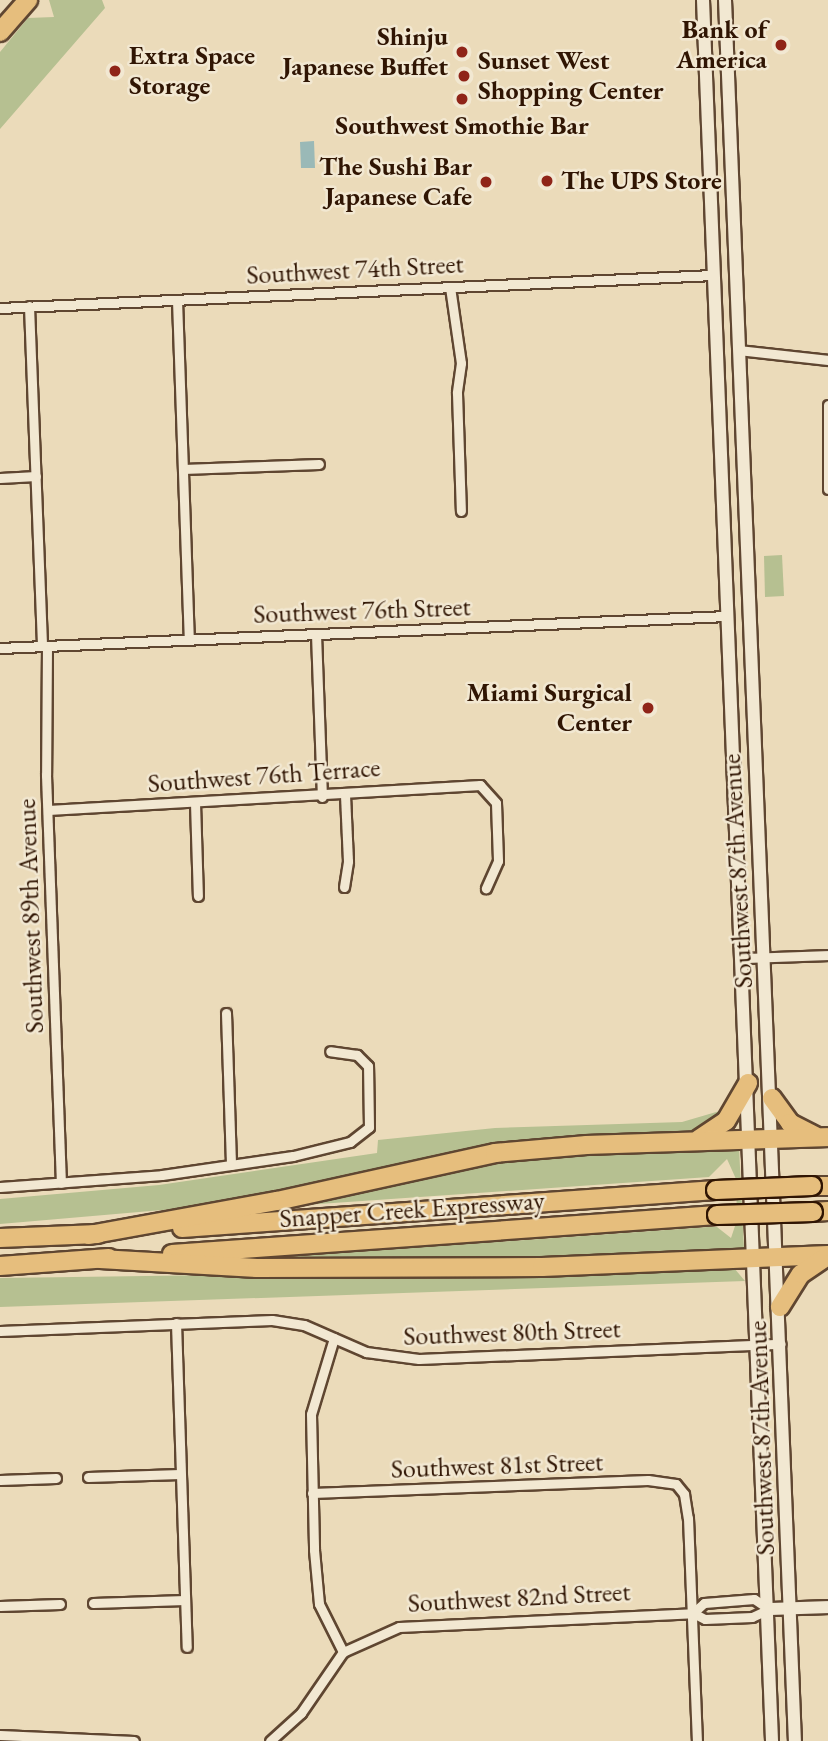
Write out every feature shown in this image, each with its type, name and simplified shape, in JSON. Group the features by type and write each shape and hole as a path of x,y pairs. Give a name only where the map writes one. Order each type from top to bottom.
{"highway":[{"path":"0,32 22,7"},
{"path":"694,1141 726,1121 748,1083"},
{"path":"772,1098 790,1123 823,1137"},
{"path":"89,1235 303,1196 468,1157 559,1146 823,1137"},
{"name":"Snapper Creek Expressway","path":"0,1238 89,1235 716,1190 820,1186"},
{"name":"Snapper Creek Expressway","path":"0,1266 717,1215 821,1211"},
{"path":"100,1259 270,1268 542,1266 779,1255 828,1256"},
{"path":"780,1307 800,1274 828,1256"}],"main road":[{"name":"Southwest 87th Avenue","path":"703,0 726,616 744,958 772,1741"},
{"name":"Southwest 87th Avenue","path":"725,0 748,615 779,1255 796,1741"},
{"path":"707,137 729,135"},
{"path":"716,359 738,350"},
{"path":"721,472 743,495"},
{"path":"726,616 748,615"},
{"path":"736,782 758,782"},
{"name":"Southwest 82nd Street","path":"769,1609 828,1607"}],"street":[{"name":"Southwest 74th Street","path":"0,308 713,275"},
{"path":"450,287 461,363 461,511"},
{"path":"177,300 189,639"},
{"name":"Southwest 89th Avenue","path":"29,306 45,646 61,1183"},
{"path":"738,350 828,360"},
{"path":"828,405 828,489"},
{"path":"183,469 319,464"},
{"path":"0,478 36,476"},
{"name":"Southwest 76th Street","path":"0,648 726,616"},
{"path":"316,634 322,797"},
{"name":"Southwest 76th Terrace","path":"48,810 322,797 421,787 484,786 496,803 498,861 486,888"},
{"path":"344,887 348,861 345,795"},
{"path":"195,803 198,896"},
{"path":"744,958 828,955"},
{"path":"226,1013 232,1165"},
{"path":"0,1187 232,1165 333,1148 368,1129 368,1069 357,1055 330,1051"},
{"name":"Southwest 80th Street","path":"0,1331 284,1321 376,1355 419,1359 781,1344"},
{"path":"176,1323 187,1647"},
{"path":"334,1338 313,1401 312,1493 317,1598 343,1652"},
{"path":"88,1477 180,1474"},
{"path":"0,1480 56,1478"},
{"name":"Southwest 81st Street","path":"312,1493 648,1480 671,1482 681,1488 688,1511 693,1613"},
{"name":"Southwest 82nd Street","path":"693,1613 704,1603 754,1599 769,1609"},
{"path":"93,1603 185,1600"},
{"path":"0,1606 60,1604"},
{"name":"Southwest 82nd Street","path":"270,1741 301,1713 343,1652 378,1634 418,1623 693,1613 705,1619 752,1617 769,1609"},
{"path":"693,1613 697,1741"},
{"path":"0,1735 134,1741"}],"green space":[{"path":"49,0 102,0 105,8 0,129 0,52 28,18 54,17"},
{"path":"782,555 784,596 765,597 764,556"},
{"path":"723,1110 730,1112 698,1133 566,1139 197,1207 0,1224 0,1199 159,1185 377,1153 378,1140 495,1128 682,1122"},
{"path":"739,1147 744,1249 549,1259 256,1259 708,1227 717,1227 731,1238 737,1220 736,1179 727,1159 709,1177 290,1206 422,1171 554,1154"},
{"path":"734,1268 745,1281 0,1307 0,1278"}],"water":[{"path":"314,141 315,168 301,168 300,142"}],"place":[{"name":"Bank of America","path":"781,45"},
{"name":"Shinju Japanese Buffet","path":"462,52"},
{"name":"Extra Space Storage","path":"115,71"},
{"name":"Sunset West Shopping Center","path":"464,76"},
{"name":"Southwest Smothie Bar","path":"462,99"},
{"name":"The UPS Store","path":"547,181"},
{"name":"The Sushi Bar Japanese Cafe","path":"486,182"},
{"name":"Miami Surgical Center","path":"648,708"}]}
